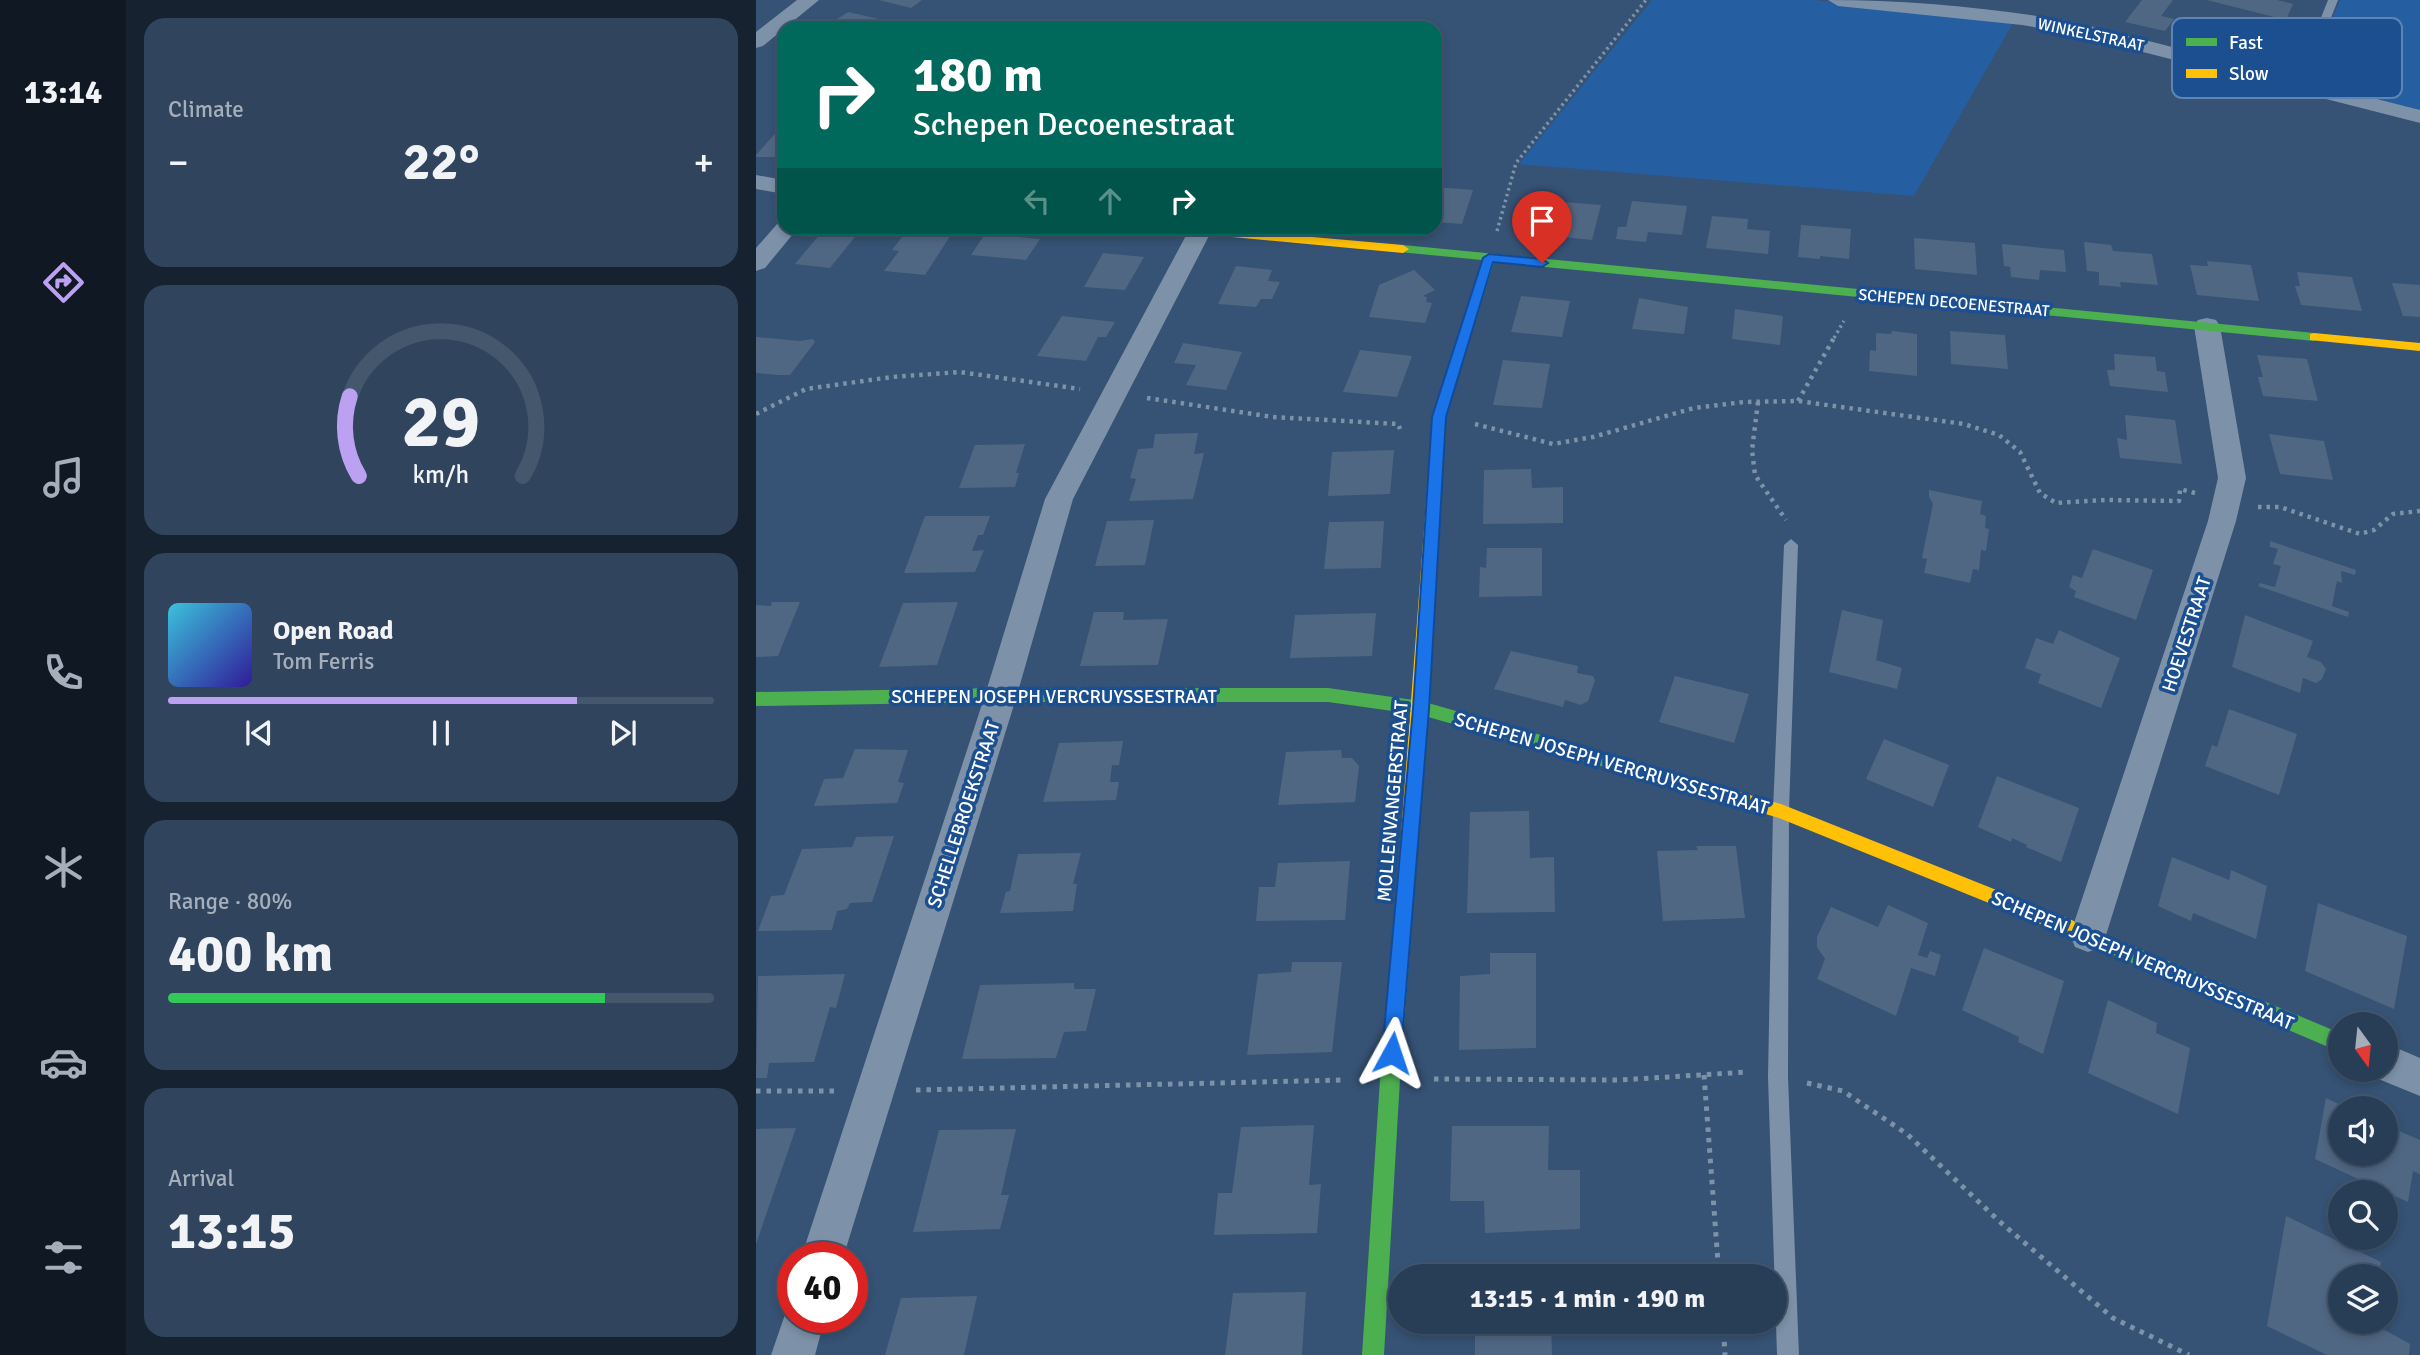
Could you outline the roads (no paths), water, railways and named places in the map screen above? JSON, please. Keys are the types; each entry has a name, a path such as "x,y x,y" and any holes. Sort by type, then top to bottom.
{"street":[{"path":"782,21 809,0"},
{"name":"WINKELSTRAAT","path":"1839,0 2074,27 2172,53"},
{"path":"756,42 777,25"},
{"name":"WINKELSTRAAT","path":"2346,98 2420,117"},
{"path":"756,182 777,186"},
{"path":"756,263 780,235"},
{"name":"SCHELLEBROEKSTRAAT","path":"827,1242 1001,695 1059,499 1115,394 1187,235"},
{"name":"SCHELLEBROEKSTRAAT","path":"1252,235 1489,258"},
{"name":"SCHEPEN DECOENESTRAAT","path":"1489,258 2420,347"},
{"name":"MOLLENVANGERSTRAAT","path":"1373,1355 1390,1079 1421,709 1439,417 1489,258"},
{"name":"HOEVESTRAAT","path":"2088,935 2227,502 2232,478 2207,326"},
{"name":"SCHEPEN JOSEPH VERCRUYSSESTRAAT","path":"756,699 1001,695 1328,695 1421,709 1781,811 2088,935 2328,1038"},
{"path":"2398,1068 2420,1077"},
{"path":"793,1355 800,1333"}],"lane":[{"path":"2326,18 2333,0"},
{"path":"1788,1355 1778,1077 1781,811 1791,545"}]}
